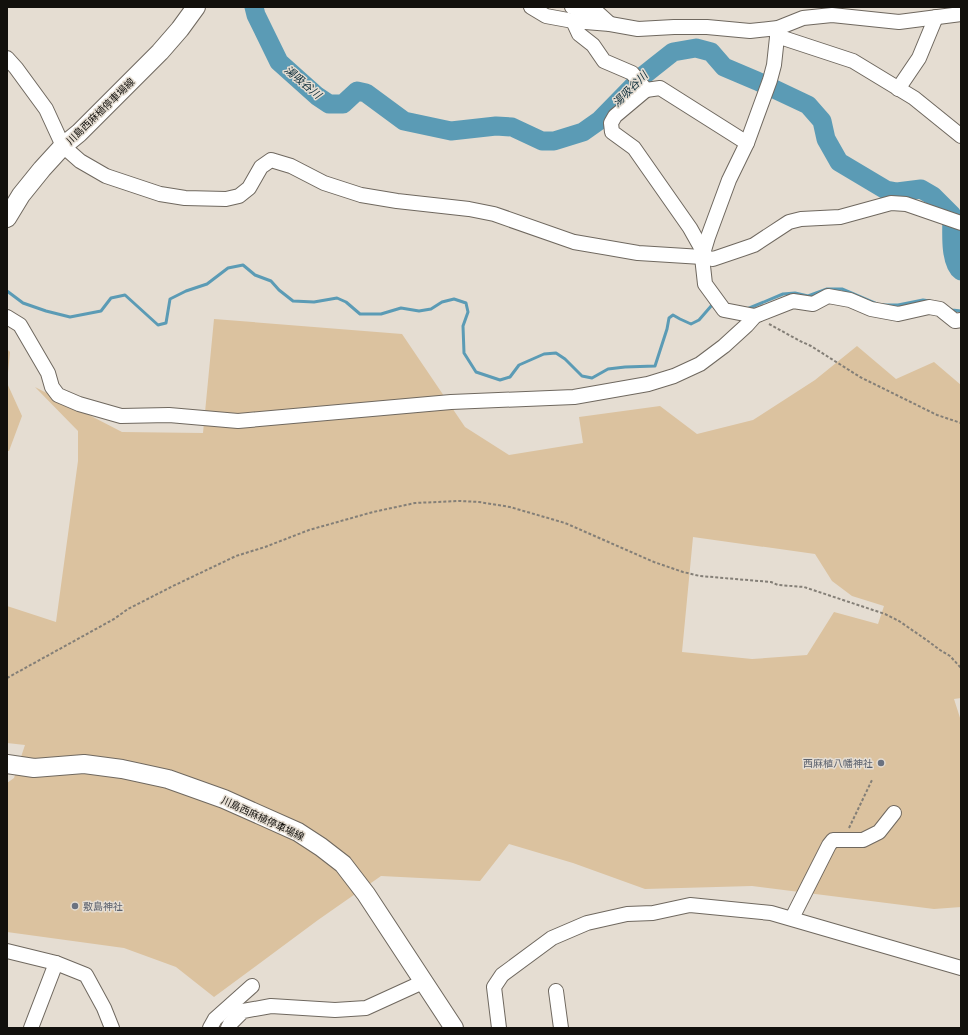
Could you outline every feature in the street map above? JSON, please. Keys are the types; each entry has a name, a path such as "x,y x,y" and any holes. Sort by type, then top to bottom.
{"main road":[{"name":"川島西麻植停車場線","path":"7,218 21,194 42,169 63,146 89,123 160,52 180,29 196,7"},
{"name":"川島西麻植停車場線","path":"7,764 34,768 84,764 122,769 168,779 224,799 298,832 343,864 351,874 366,894 454,1028"}],"street":[{"path":"531,7 546,16 573,14 610,24 638,29 707,27 778,32 853,61 914,98 961,136"},
{"path":"573,14 579,34 593,45 604,61 632,73 644,88"},
{"path":"778,32 803,18 832,15 899,22 961,14"},
{"path":"898,89 919,58 936,17"},
{"path":"755,316 724,310 705,284 703,255 728,180 747,143 769,85 774,65 778,32"},
{"path":"7,58 16,68 46,110 63,146 80,161 106,176 160,194 185,198 226,199 239,196 249,188 260,167 270,160 291,166 324,182 360,195 397,201 469,209 494,214 574,242 638,253 703,255 714,259 754,245 789,222 801,219 840,217 891,203 906,204 956,221"},
{"path":"703,255 690,228 634,148 612,132 611,123 615,116 644,88 660,88 747,143"},
{"path":"7,317 20,325 48,373 52,387 58,395 80,404 121,416 169,415 238,421 451,402 574,397 648,384 674,376 700,364 724,346 755,316 793,301 813,304 828,296 850,300 871,309 898,314 929,307 940,309 955,321 961,320"},
{"path":"792,918 828,845 833,840 863,840 879,832 894,813"},
{"path":"499,1028 494,987 502,976 552,938 587,924 627,914 653,913 690,905 771,913 961,968"},
{"path":"7,951 56,963 86,975 104,1008 112,1028"},
{"path":"31,1028 56,963"},
{"path":"213,1024 229,1026 243,1011 271,1006 334,1010 366,1008 423,982"},
{"path":"213,1024 252,986"},
{"path":"556,991 561,1028"}],"path":[{"path":"755,316 811,346 860,377 937,415 961,423"},
{"path":"7,678 114,619 128,609 236,556 265,547 309,530 373,512 415,504 458,501 479,502 510,507 565,523 654,562 700,576 771,582 778,585 804,587 885,614 899,621 950,656 961,668"}],"shaded area":[{"path":"214,319 402,334 465,427 509,455 583,443 579,417 660,406 697,434 753,420 815,380 857,346 896,379 934,362 961,385 961,698 954,699 961,721 961,907 934,909 752,886 645,889 573,863 509,844 480,881 381,876 318,920 214,997 176,967 124,948 7,932 7,783 14,778 25,745 7,743 7,606 56,622 78,461 78,431 35,387 122,432 203,433","holes":["693,537 815,554 832,581 852,596 884,606 878,624 834,612 807,655 752,659 682,652"]},
{"path":"7,349 10,352 7,383"},
{"path":"7,383 22,416 9,451 7,451"}],"waterway":[{"name":"湯吸谷川","path":"254,7 256,15 279,62 317,96 329,104 343,104 357,91 366,93 404,121 451,131 496,126 512,127 542,141 554,141 583,132 600,120 644,75 673,52 696,48 711,52 724,67 808,105 822,121 826,139 839,162 886,190 897,192 921,189 933,196 952,215 953,253 957,267 961,271"},
{"path":"7,291 23,303 70,317 101,311 111,298 125,295 158,325 166,323 170,299 186,291 207,284 228,268 243,265 255,275 271,281 279,290 293,301 314,302 337,298 346,302 360,314 381,314 401,308 419,311 431,309 442,302 454,299 466,303 468,312 463,326 464,353 476,372 500,380 510,377 519,365 544,354 556,353 565,359 582,376 592,378 608,369 655,366 669,318 673,315 691,324 699,320 712,305"},
{"path":"747,309 783,294 795,293 808,296 827,289 842,289 877,304"},
{"path":"883,305 898,305 923,300 930,301"},
{"path":"950,309 961,311"}],"place":[{"name":"西麻植八幡神社","path":"881,763"},
{"name":"敷島神社","path":"75,906"}]}
